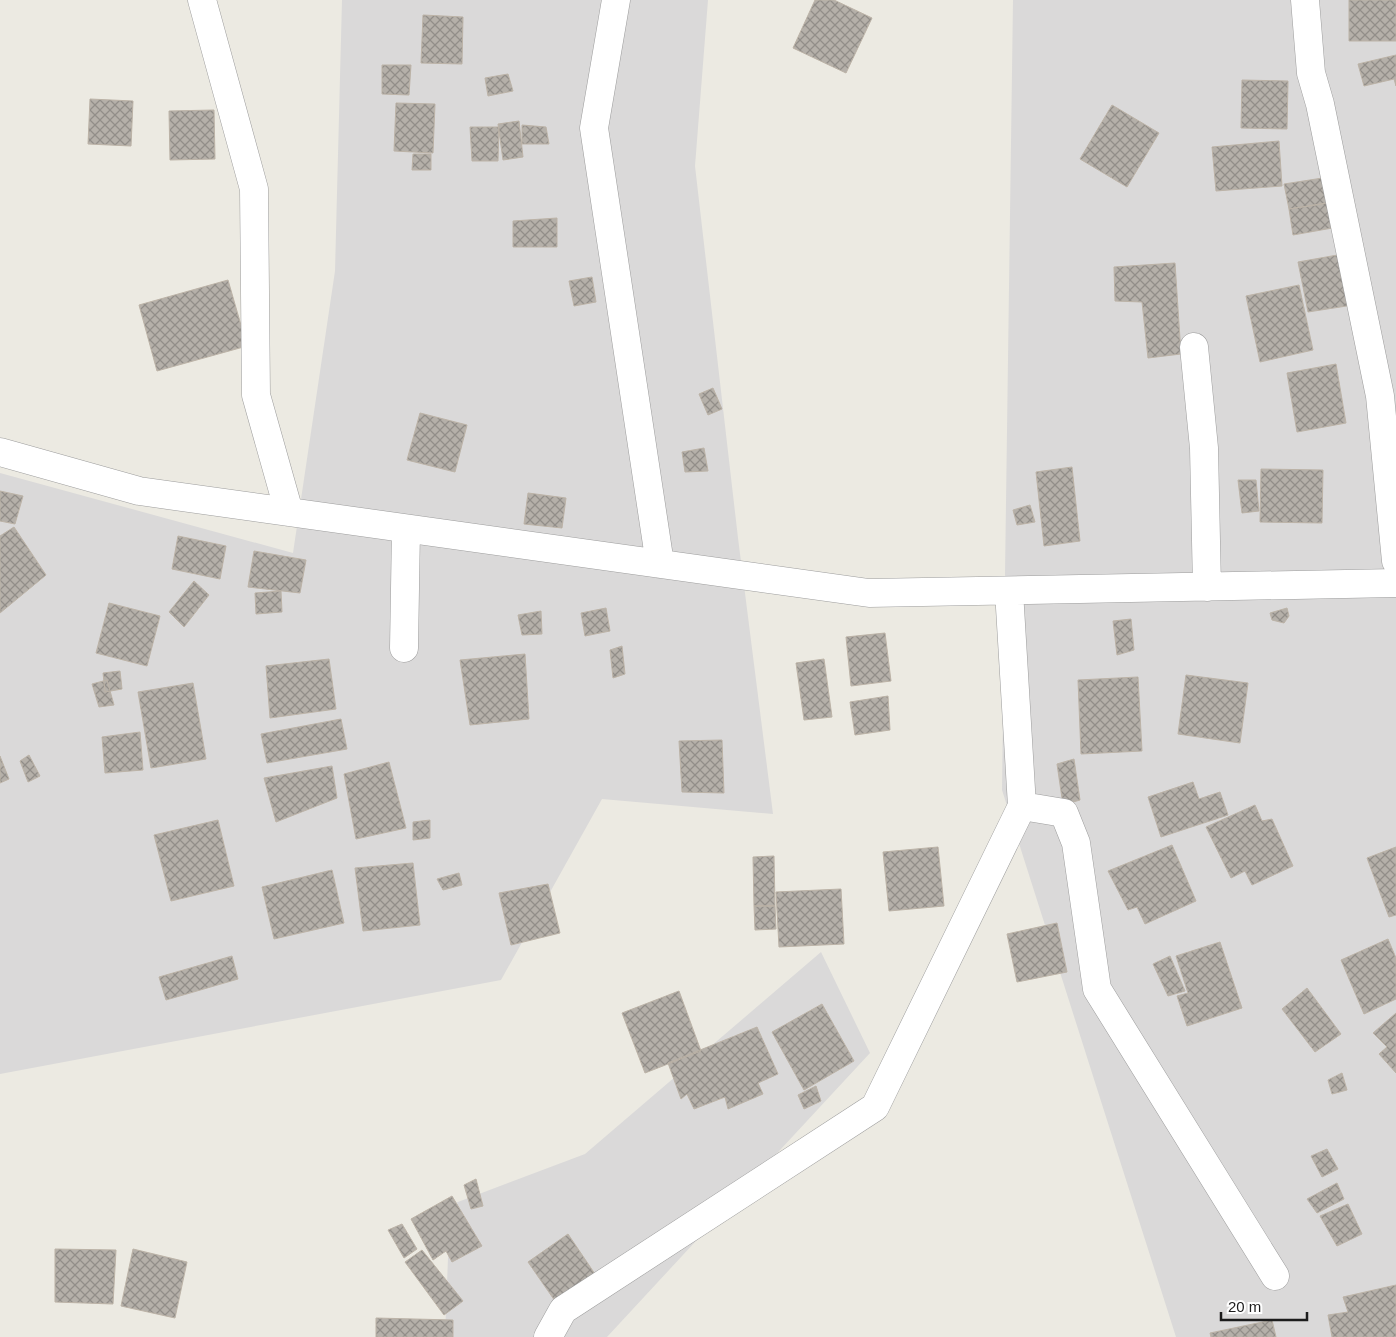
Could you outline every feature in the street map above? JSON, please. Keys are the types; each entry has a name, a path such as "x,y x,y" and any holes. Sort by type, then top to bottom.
{"street":[{"path":"202,0 254,189 256,395 289,512"},
{"path":"616,0 594,128 660,564"},
{"path":"1305,0 1311,73 1320,104 1380,396 1396,561"},
{"path":"1194,347 1204,448 1207,587"},
{"path":"0,452 139,491 869,594 1396,582"},
{"path":"404,648 406,528"},
{"path":"548,1337 563,1310 875,1106 1022,806 1009,591"},
{"path":"1022,806 1064,813 1076,843 1097,989 1275,1276"}],"shaded area":[{"path":"342,0 708,0 695,166 738,538 773,814 602,799 501,980 0,1074 0,473 293,553 335,271"},
{"path":"1013,0 1396,0 1396,1337 1176,1337 1002,790"},
{"path":"821,952 870,1053 607,1337 445,1337 450,1205 585,1154"}],"building":[{"path":"815,0 834,0 872,18 846,73 793,48"},
{"path":"1349,0 1396,0 1396,41 1349,41"},
{"path":"423,15 463,17 462,64 421,63"},
{"path":"1396,55 1396,86 1394,79 1364,86 1358,64"},
{"path":"382,65 411,65 409,95 382,94"},
{"path":"508,74 513,91 488,96 485,78"},
{"path":"1242,80 1288,81 1287,129 1241,128"},
{"path":"90,99 133,101 131,146 88,144"},
{"path":"396,103 435,104 433,153 394,151"},
{"path":"1112,105 1159,133 1127,187 1080,159"},
{"path":"214,110 215,159 170,160 169,111"},
{"path":"519,121 523,157 503,160 498,124"},
{"path":"522,125 546,127 549,144 522,144"},
{"path":"470,127 499,127 498,161 472,161"},
{"path":"1279,141 1282,186 1216,191 1212,147"},
{"path":"413,154 431,154 431,170 412,170"},
{"path":"1329,177 1334,202 1289,209 1284,184"},
{"path":"1334,202 1338,227 1293,235 1289,209"},
{"path":"557,218 557,247 513,247 513,221"},
{"path":"1343,254 1353,305 1308,312 1298,262"},
{"path":"1175,263 1181,354 1148,358 1142,302 1115,301 1114,267"},
{"path":"592,277 596,302 574,306 569,281"},
{"path":"228,280 247,346 157,371 139,305"},
{"path":"1299,285 1313,350 1260,362 1246,296"},
{"path":"1336,364 1346,423 1297,432 1287,373"},
{"path":"713,388 722,409 708,415 699,394"},
{"path":"420,413 467,425 455,472 407,460"},
{"path":"704,448 708,471 685,472 682,452"},
{"path":"1072,467 1080,541 1044,546 1036,472"},
{"path":"1261,469 1323,470 1322,523 1260,522"},
{"path":"1238,480 1256,480 1259,511 1242,513"},
{"path":"0,491 23,496 15,524 0,521"},
{"path":"528,493 566,498 562,528 524,524"},
{"path":"1030,505 1035,522 1017,525 1013,510"},
{"path":"14,527 46,575 0,613 0,536"},
{"path":"178,536 226,546 220,579 172,569"},
{"path":"254,551 306,560 300,593 248,587"},
{"path":"194,581 209,595 184,627 169,612"},
{"path":"281,591 282,612 256,614 255,593"},
{"path":"109,603 160,616 147,666 96,653"},
{"path":"606,608 610,631 585,636 581,613"},
{"path":"1287,608 1289,616 1284,623 1272,620 1270,613"},
{"path":"541,611 542,634 522,635 518,615"},
{"path":"1131,619 1134,650 1117,655 1113,621"},
{"path":"885,633 891,681 851,686 846,637"},
{"path":"622,646 625,674 613,678 610,650"},
{"path":"525,654 529,719 470,725 460,660"},
{"path":"329,659 336,709 270,718 266,666"},
{"path":"824,659 832,717 804,720 796,663"},
{"path":"120,671 122,689 105,692 103,673"},
{"path":"1186,675 1248,683 1240,743 1178,734"},
{"path":"1138,677 1142,751 1081,754 1078,680"},
{"path":"107,680 114,705 99,707 92,684"},
{"path":"193,683 206,759 151,768 138,692"},
{"path":"888,696 890,730 855,735 850,702"},
{"path":"341,719 347,749 267,763 261,734"},
{"path":"140,732 143,770 105,773 102,737"},
{"path":"722,740 724,793 682,792 679,741"},
{"path":"29,755 40,776 28,782 20,761"},
{"path":"0,756 9,779 0,783"},
{"path":"1074,759 1080,800 1063,805 1057,764"},
{"path":"389,762 406,828 356,839 344,774"},
{"path":"332,766 337,798 276,822 264,778"},
{"path":"1193,782 1199,799 1220,792 1228,815 1161,837 1148,797"},
{"path":"1255,805 1262,821 1272,819 1293,866 1252,885 1245,871 1231,878 1206,827"},
{"path":"218,820 234,886 171,901 154,835"},
{"path":"430,820 430,838 413,840 413,822"},
{"path":"1172,845 1196,901 1145,924 1137,907 1128,910 1108,871"},
{"path":"938,847 944,906 889,911 883,852"},
{"path":"1396,847 1396,915 1389,917 1367,858"},
{"path":"774,856 775,906 754,906 753,857"},
{"path":"413,863 420,925 363,931 355,868"},
{"path":"332,870 344,923 274,939 262,887"},
{"path":"459,873 462,885 443,890 437,879"},
{"path":"548,884 560,933 511,945 499,893"},
{"path":"841,889 844,944 779,947 776,892"},
{"path":"754,906 775,906 776,929 755,930"},
{"path":"1057,923 1067,972 1017,982 1007,934"},
{"path":"1388,939 1396,958 1396,999 1364,1014 1341,960"},
{"path":"1220,942 1242,1008 1187,1026 1177,996 1188,993 1176,956"},
{"path":"232,956 238,979 166,1000 159,977"},
{"path":"1170,956 1185,991 1168,996 1153,964"},
{"path":"1307,988 1341,1034 1315,1052 1282,1009"},
{"path":"679,991 701,1051 645,1073 622,1013"},
{"path":"822,1004 854,1061 804,1090 772,1032"},
{"path":"1396,1013 1396,1073 1379,1054 1387,1047 1373,1033"},
{"path":"757,1027 778,1074 758,1083 763,1094 728,1109 725,1097 694,1109 687,1094 681,1099 668,1063"},
{"path":"1342,1073 1347,1090 1332,1094 1328,1080"},
{"path":"816,1086 821,1101 804,1109 798,1095"},
{"path":"1327,1149 1338,1169 1322,1177 1311,1156"},
{"path":"476,1179 483,1206 471,1209 464,1185"},
{"path":"1337,1183 1344,1199 1317,1213 1307,1199"},
{"path":"452,1196 482,1246 452,1262 446,1251 433,1260 411,1219"},
{"path":"1348,1204 1362,1234 1337,1246 1320,1216"},
{"path":"402,1224 417,1249 404,1258 388,1230"},
{"path":"568,1234 595,1274 555,1301 528,1262"},
{"path":"55,1249 116,1250 113,1304 55,1302"},
{"path":"133,1249 187,1262 175,1318 121,1306"},
{"path":"422,1250 463,1301 444,1315 405,1262"},
{"path":"1396,1285 1396,1337 1332,1337 1328,1315 1348,1312 1343,1297"},
{"path":"376,1318 453,1320 453,1337 376,1337"},
{"path":"1272,1320 1276,1337 1211,1337 1210,1333"}]}
